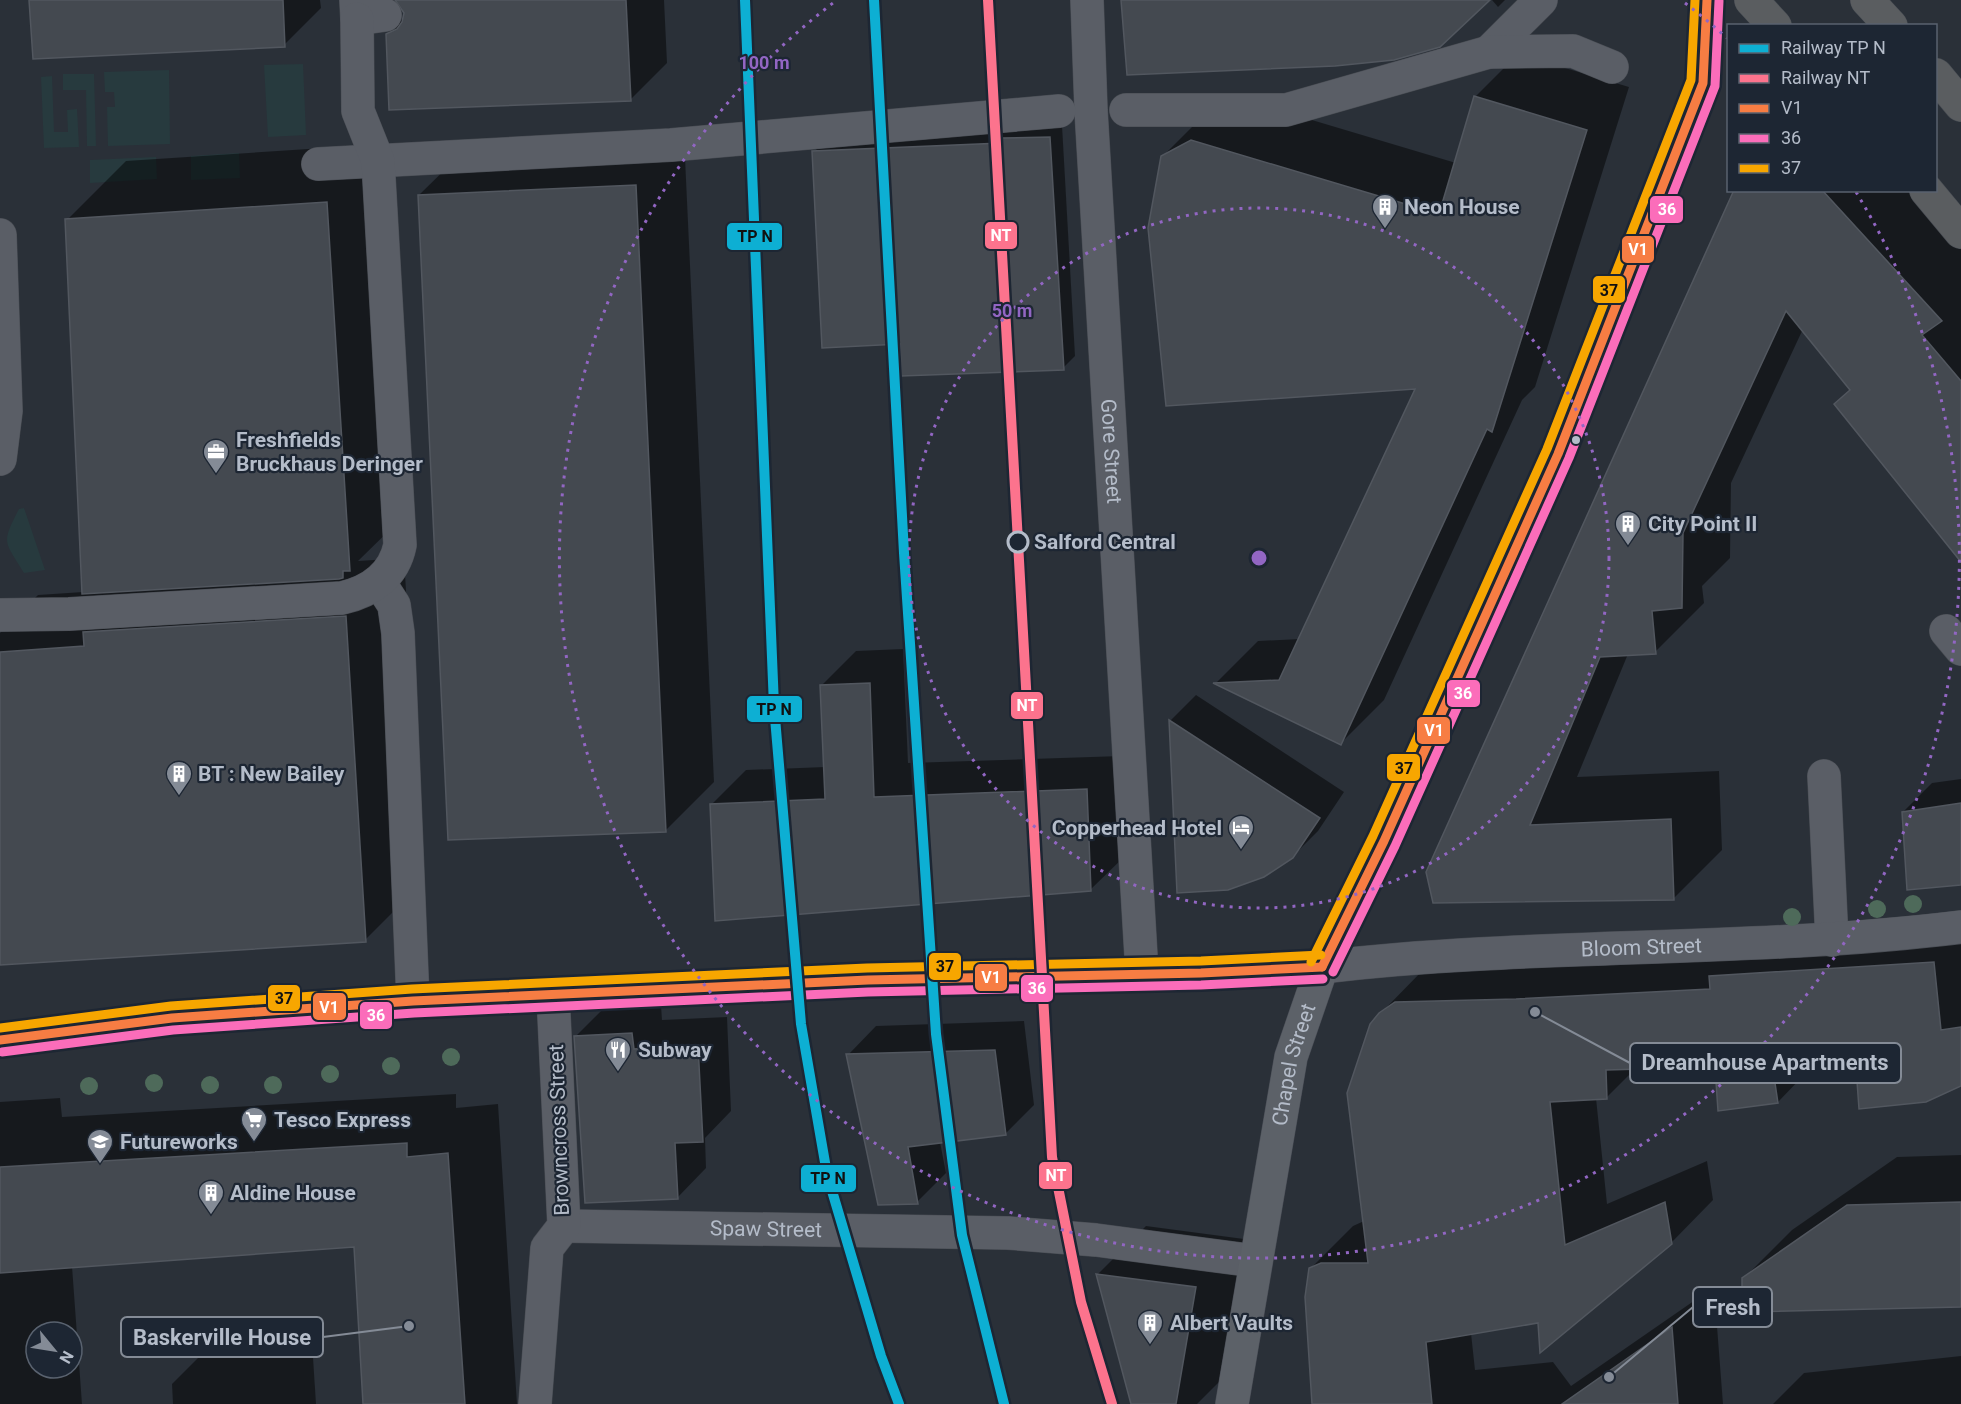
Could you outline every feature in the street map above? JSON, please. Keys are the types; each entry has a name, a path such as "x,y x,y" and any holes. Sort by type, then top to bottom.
{"highway":[{"path":"1867,0 1889,24"},
{"path":"1937,77 1961,105"},
{"path":"1928,192 1961,232"}],"main road":[{"name":"Chapel Street","path":"1232,1404 1291,1057 1322,967 1384,841 1558,454 1702,83 1707,0"},
{"name":"Chapel Street","path":"1702,83 1727,55"},
{"path":"0,1040 172,1018 413,1001 868,980 1322,967"}],"street":[{"name":"Gore Street","path":"1087,0 1091,110 1142,973"},
{"path":"1489,52 1540,0"},
{"path":"0,615 69,614 342,598 356,595 380,582 392,569 400,545 378,161 357,111 366,11"},
{"path":"1126,110 1286,110 1489,52 1573,51 1612,67"},
{"path":"318,164 671,145 1059,111"},
{"path":"0,235 3,381 6,411 0,459"},
{"path":"380,582 394,605 398,633 413,1001"},
{"path":"1824,776 1832,940"},
{"name":"Bloom Street","path":"1322,967 1401,958 1832,940 1961,927"},
{"name":"Browncross Street","path":"536,1404 547,1248 564,1226 553,995"},
{"name":"Spaw Street","path":"564,1226 1008,1233 1096,1240 1255,1261"}],"green space":[{"path":"303,64 306,135 268,137 264,65"},
{"path":"169,70 170,144 108,146 107,107 115,107 114,92 105,92 104,72"},
{"path":"63,74 94,74 96,146 87,146 86,90 63,90"},
{"path":"52,76 54,132 68,132 67,110 77,109 79,147 44,148 41,77"},
{"path":"239,153 240,178 191,180 191,156"},
{"path":"156,157 157,179 90,183 90,160"},
{"path":"24,508 45,570 24,573 7,542 9,529 19,509"}],"building":[{"path":"29,0 283,0 285,47 33,59"},
{"path":"395,0 626,0 631,101 389,110 386,34 397,29 404,13"},
{"path":"1121,0 1490,0 1440,47 1394,60 1335,66 1127,75"},
{"path":"1474,96 1587,130 1492,432 1487,429 1341,745 1213,683 1279,680 1415,389 1166,406 1148,228 1161,156 1191,140 1439,214"},
{"path":"1050,137 1064,370 901,376 900,344 822,348 812,151 1002,143 1002,138"},
{"path":"636,185 666,832 448,840 418,195"},
{"name":"City Point II","path":"1733,192 1824,192 1942,321 1922,335 1961,381 1961,562 1834,404 1850,390 1786,311 1683,533 1682,608 1652,611 1656,654 1600,657 1530,825 1671,819 1674,900 1433,903 1426,872"},
{"path":"327,202 350,571 343,571 343,578 339,579 82,594 65,219"},
{"name":"BT : New Bailey","path":"346,616 366,942 0,965 0,652 84,646 83,632"},
{"path":"870,683 874,797 1087,789 1091,891 715,921 710,804 825,799 820,685"},
{"path":"1169,720 1320,818 1293,858 1264,877 1228,890 1177,893"},
{"path":"1961,803 1961,885 1907,890 1902,812"},
{"path":"1934,962 1941,1030 1961,1027 1961,1086 1926,1102 1859,1109 1856,1067 1775,1083 1778,1103 1718,1111 1715,1067 1606,1070 1607,1099 1550,1102 1565,1245 1665,1202 1672,1244 1540,1353 1538,1323 1426,1342 1432,1404 1312,1404 1305,1297 1309,1268 1321,1263 1368,1263 1347,1093 1370,1024 1379,1013 1395,1002 1516,999 1710,989 1709,976"},
{"path":"632,1033 634,1049 698,1045 703,1142 675,1143 678,1199 585,1203 574,1036"},
{"path":"995,1050 1006,1135 908,1147 918,1204 878,1205 846,1054"},
{"path":"407,1143 407,1157 448,1153 465,1404 363,1404 354,1247 0,1273 0,1167"},
{"path":"1961,1202 1961,1307 1742,1312 1742,1278 1847,1205"},
{"name":"Albert Vaults","path":"1096,1274 1196,1287 1176,1404 1131,1404"},
{"path":"1672,1327 1678,1404 1562,1404"}],"transit line":[{"path":"745,0 774,706 801,1024 827,1174 881,1356 899,1404"},
{"path":"874,0 904,553 936,1034 962,1235 1004,1404"},
{"name":"37","path":"1311,962 1373,836 1547,449 1691,80 1695,0"},
{"name":"V1","path":"1322,967 1384,841 1558,454 1703,83 1707,0"},
{"name":"36","path":"1333,972 1395,846 1569,458 1715,86 1719,1"},
{"name":"37","path":"0,1028 171,1006 412,989 867,968 1201,961 1321,955"},
{"name":"V1","path":"0,1040 172,1018 413,1001 868,980 1201,973 1322,967"},
{"name":"36","path":"2,1052 173,1030 414,1013 868,992 1201,985 1323,979"}],"rail line":[{"name":"NT","path":"988,0 1052,1157 1081,1302 1112,1404"}],"place":[{"name":"Neon House","path":"1385,230"},
{"name":"Freshfields Bruckhaus Deringer","path":"216,475"},
{"name":"Salford Central","path":"1018,542"},
{"name":"City Point II","path":"1628,547"},
{"name":"BT : New Bailey","path":"179,797"},
{"name":"Copperhead Hotel","path":"1241,851"},
{"name":"Dreamhouse Apartments","path":"1535,1012"},
{"name":"Subway","path":"618,1073"},
{"name":"Tesco Express","path":"254,1143"},
{"name":"Futureworks","path":"100,1165"},
{"name":"Aldine House","path":"211,1216"},
{"name":"Baskerville House","path":"409,1326"},
{"name":"Albert Vaults","path":"1150,1346"},
{"name":"Fresh","path":"1609,1377"}]}
